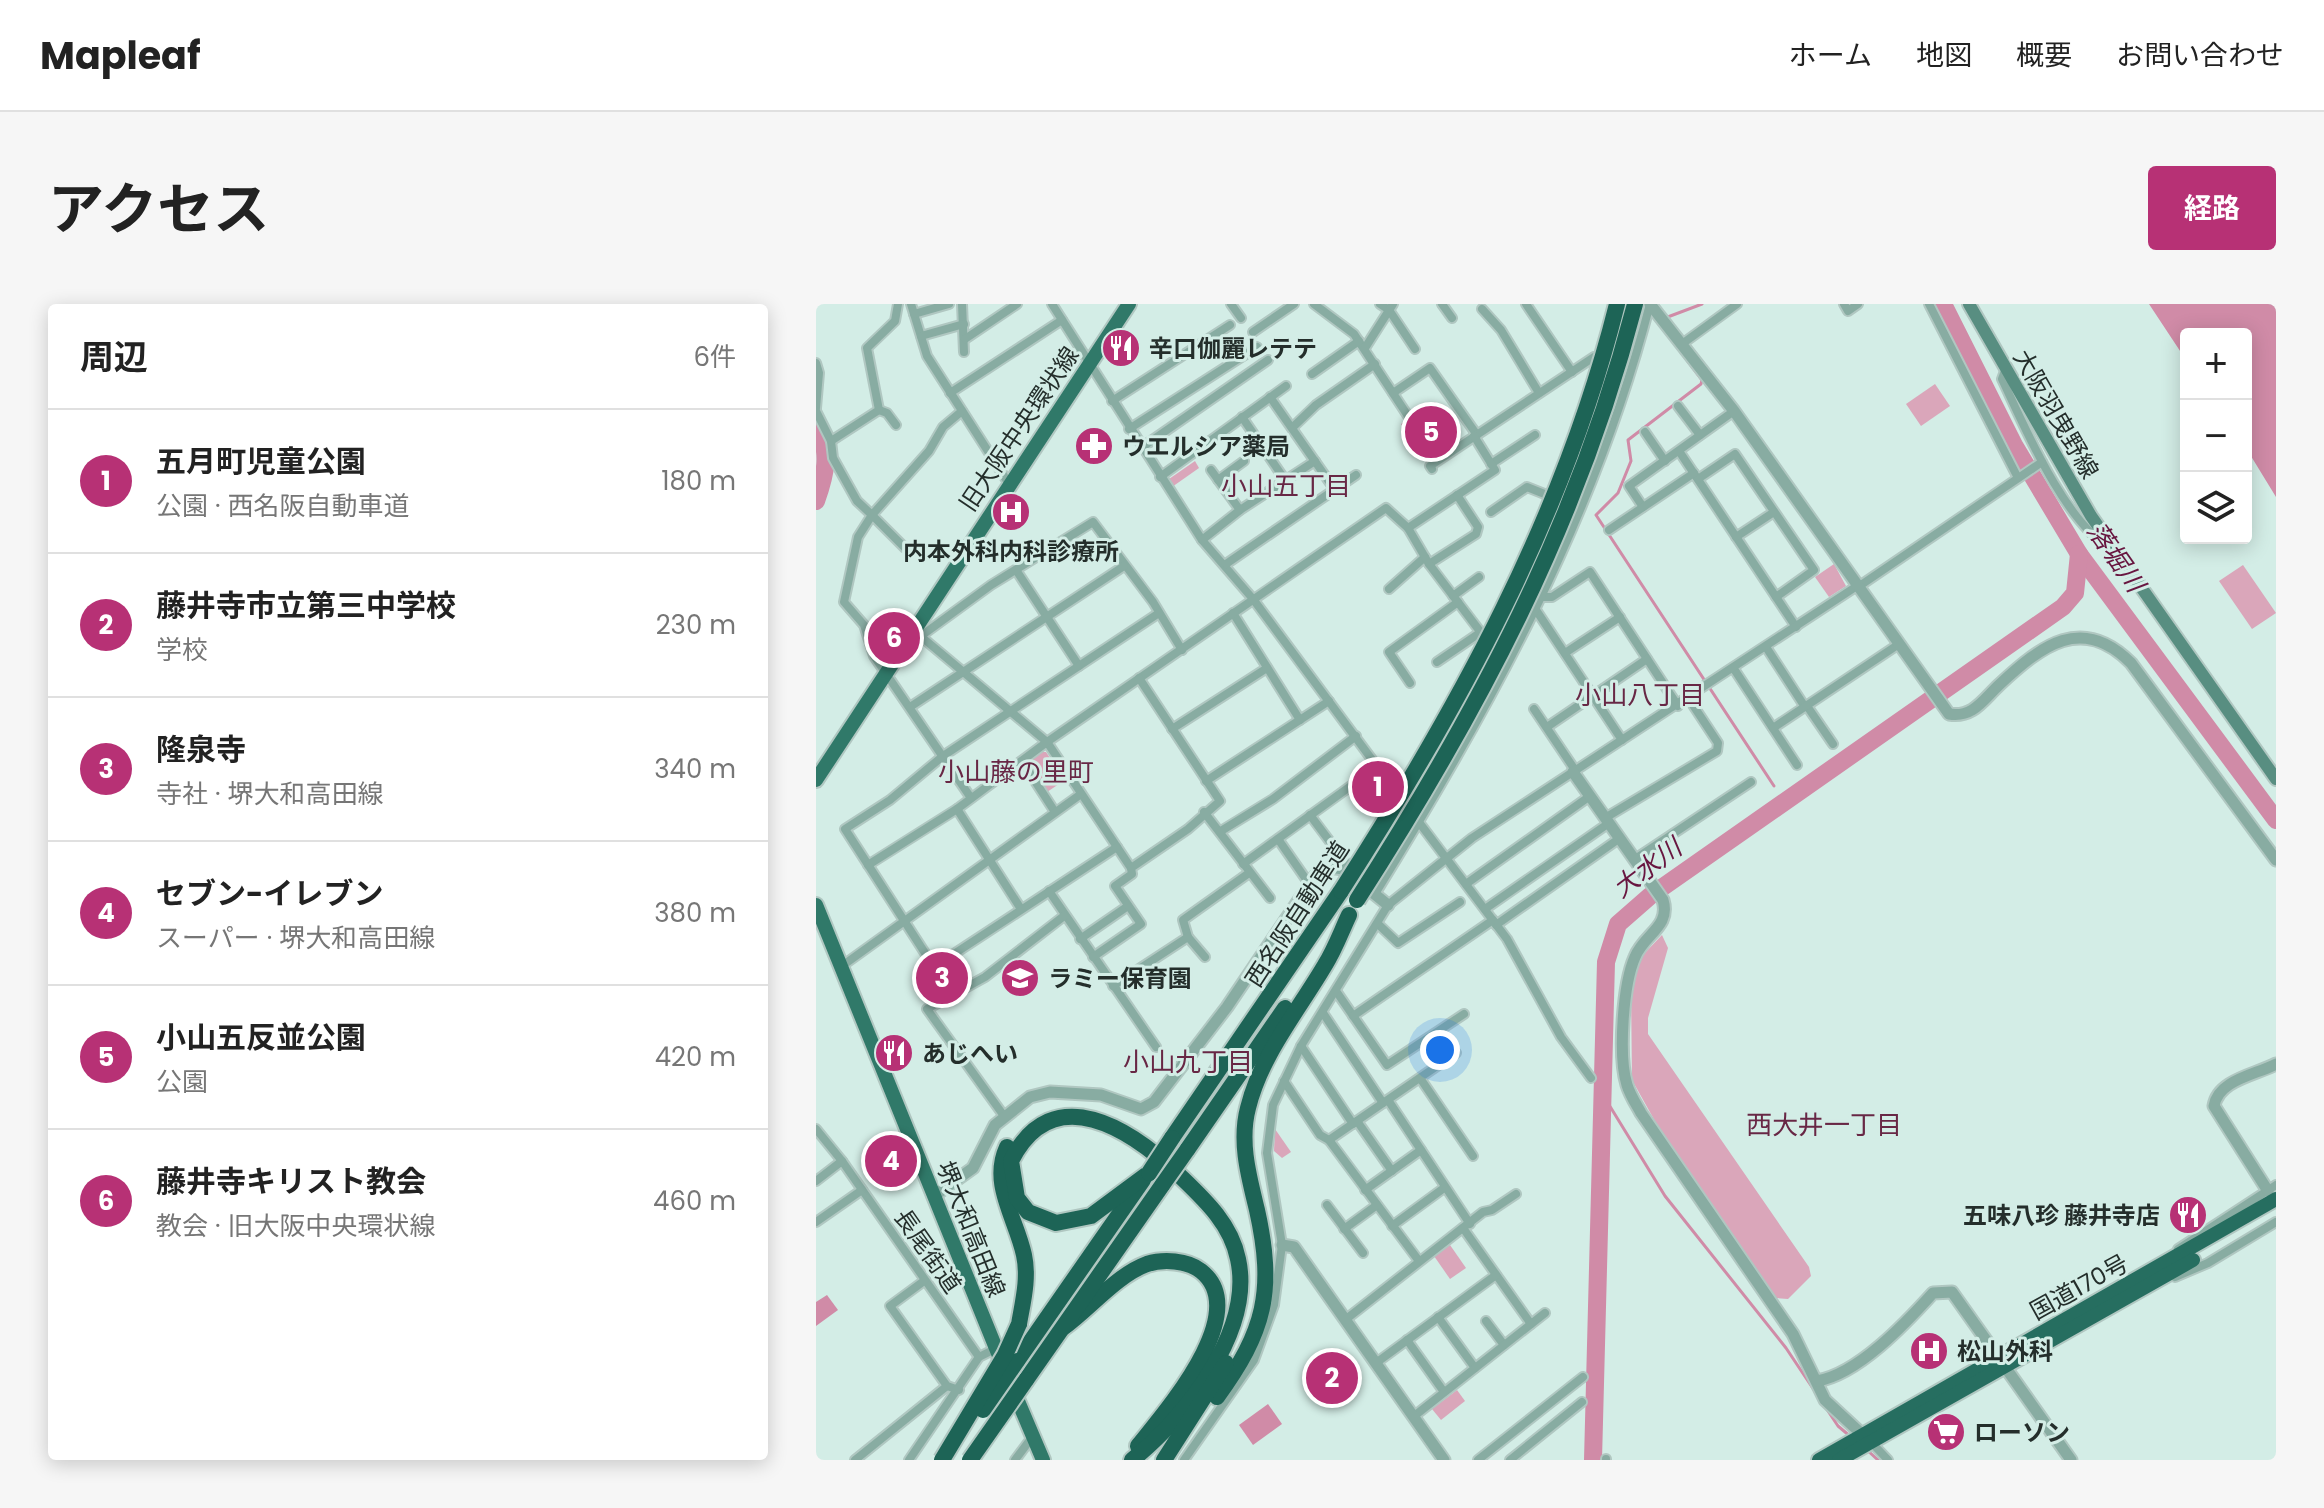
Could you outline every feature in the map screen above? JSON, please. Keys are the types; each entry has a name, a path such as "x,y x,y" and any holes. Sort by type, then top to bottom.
{"highway":[{"name":"西名阪自動車道","path":"948,1460 1149,1173 1341,891 1416,774 1474,671 1512,594 1567,466 1617,304"},
{"name":"西名阪自動車道","path":"970,1460 1349,915 1428,790 1525,609 1578,488 1612,391 1635,304"},
{"path":"1165,1460 1178,1451 1243,1362 1259,1329 1265,1261 1246,1168 1247,1110 1275,1043 1327,962 1349,915"},
{"path":"942,1460 1005,1355 1019,1324 1025,1290 1025,1258 1002,1190 1002,1156 1015,1134 1041,1114 1078,1108 1104,1112 1128,1124 1172,1156 1217,1201 1233,1222 1247,1263 1248,1308 1241,1334 1216,1381 1165,1460"},
{"path":"1130,1460 1162,1436 1218,1359 1239,1305 1239,1261 1231,1237 1206,1201 1165,1162 1112,1125 1071,1117 1051,1120 1033,1129 1021,1142 1011,1161 1017,1198 1028,1212 1056,1223 1091,1216 1149,1173"},
{"name":"国道170号","path":"2003,1362 2273,1192"},
{"name":"国道170号","path":"1819,1460 1866,1439 2003,1362 2132,1295 2276,1211"},
{"path":"1064,1327 1131,1272 1149,1263 1186,1264 1202,1271 1213,1288 1219,1307 1216,1327 1192,1372 1130,1460"},
{"name":"国道170号","path":"1839,1460 1866,1439"}],"main road":[{"name":"旧大阪中央環状線","path":"816,780 918,634 1009,484 1129,304"},
{"name":"大阪羽曳野線","path":"1969,304 2053,456 2115,552 2276,779"},
{"name":"堺大和高田線","path":"816,905 995,1349 1043,1460"},
{"name":"堺大和高田線","path":"1033,1436 1036,1460"}],"street":[{"path":"879,410 867,348 895,321 898,304"},
{"path":"911,304 927,356 1009,484"},
{"path":"914,314 949,304"},
{"path":"962,304 964,352"},
{"path":"965,339 1017,304"},
{"path":"1052,304 1202,540 1226,564 1253,599 1485,909 1561,1037 1591,1078"},
{"path":"1231,304 1241,318"},
{"path":"1253,332 1294,304"},
{"path":"1314,304 1362,345 1408,416"},
{"path":"1380,304 1391,307 1415,349"},
{"path":"1442,304 1452,318"},
{"path":"1526,304 1572,372"},
{"path":"1348,869 1482,633 1547,495 1594,357 1608,304"},
{"path":"1650,304 1734,411 1949,714 1966,714 2011,675 2056,643 2082,636 2108,642 2131,663 2276,860"},
{"path":"1375,894 1482,715 1543,597 1633,371 1650,304"},
{"path":"1682,344 1737,304"},
{"path":"1844,304 1848,311 1858,304"},
{"path":"1929,304 2019,477"},
{"path":"1312,374 1362,345 1391,307"},
{"path":"1482,309 1501,330 1539,393"},
{"path":"950,393 1062,320"},
{"path":"921,336 964,324"},
{"path":"1112,401 1230,325"},
{"path":"1129,429 1257,347"},
{"path":"1432,469 1430,466 1594,357"},
{"path":"1141,448 1268,360"},
{"path":"816,363 819,373 816,410 831,441 833,458 857,501 905,548"},
{"path":"1292,428 1316,405 1375,364"},
{"path":"1393,393 1430,368 1476,435 1495,470 1408,528"},
{"path":"2005,371 2002,379 2039,464 2091,534 2115,552"},
{"path":"1160,477 1286,386"},
{"path":"1270,397 1335,490"},
{"path":"1678,406 1700,435"},
{"path":"879,410 887,413 896,425"},
{"path":"831,441 879,410"},
{"path":"962,411 943,427 929,451 872,515 858,537 844,602 864,625 874,656 971,798"},
{"path":"1643,507 1629,486 1734,411"},
{"path":"1242,417 1285,480"},
{"path":"1645,432 1665,461"},
{"path":"1491,464 1535,435"},
{"path":"1679,451 1796,627"},
{"path":"1609,530 1735,454 1814,570 1776,597"},
{"path":"1218,480 1244,461"},
{"path":"1202,540 1240,510 1315,461"},
{"path":"1184,1460 1238,1385 1264,1338 1277,1290 1282,1245 1267,1153 1273,1105 1301,1046 1388,905 1446,856 1709,686 2039,464"},
{"path":"1211,470 1240,510"},
{"path":"1226,564 1356,475"},
{"path":"1491,512 1527,487 1547,495"},
{"path":"1389,589 1427,560 1476,534 1478,527 1457,495"},
{"path":"868,865 957,809 1047,742 1386,508 1408,528 1427,560 1482,633"},
{"path":"1736,537 1774,512"},
{"path":"1093,957 1141,924 1115,886 1132,874 1131,868 1047,742 918,634 1093,522 1182,650"},
{"path":"910,707 1124,566"},
{"path":"1016,570 1079,666"},
{"path":"1543,597 1552,597 1590,572 1678,706"},
{"path":"1410,683 1389,652 1479,577"},
{"path":"1536,610 1622,740"},
{"path":"1117,847 934,967 845,829 890,800 943,756 1159,613"},
{"path":"1233,613 1300,720"},
{"path":"1565,653 1620,617"},
{"path":"1437,662 1482,633"},
{"path":"1773,728 1899,644"},
{"path":"1766,647 1833,744"},
{"path":"1547,727 1647,659"},
{"path":"1172,729 1267,668"},
{"path":"1734,669 1797,765"},
{"path":"1131,868 1188,829 1220,801 1139,678"},
{"path":"1485,909 1607,820 1717,751 1718,743 1689,699"},
{"path":"1206,781 1329,701"},
{"path":"1534,709 1661,897 1666,917 1640,947 1627,983 1624,1069 1627,1086 1641,1113 1793,1334 1825,1400 1888,1460"},
{"path":"1221,831 1273,799 1356,736"},
{"path":"1022,761 1055,812"},
{"path":"1243,864 1377,767"},
{"path":"1635,859 1751,782"},
{"path":"842,966 1081,794"},
{"path":"1466,884 1590,796"},
{"path":"957,809 1021,909"},
{"path":"1204,812 1270,898"},
{"path":"1310,815 1348,869 1388,905"},
{"path":"1353,1016 1620,838"},
{"path":"1278,839 1310,885"},
{"path":"934,1196 973,1168 995,1125 1030,1097 1050,1092 1101,1095 1132,1107 1148,1107 1227,1007 1310,885 1323,871 1340,867 1348,869"},
{"path":"1205,957 1188,937 1183,920 1249,873"},
{"path":"1049,891 1156,1047"},
{"path":"1378,924 1398,943 1460,902"},
{"path":"1080,939 1128,906"},
{"path":"1004,1116 927,1009 985,977 1064,916"},
{"path":"1113,986 1188,937"},
{"path":"1336,991 1387,1065 1464,1014"},
{"path":"1323,1013 1421,1150 1496,1275 1531,1324"},
{"path":"1301,1046 1392,1171"},
{"path":"1329,1140 1456,1053"},
{"path":"2273,1192 2214,1106 2215,1097 2228,1085 2276,1064"},
{"path":"1420,1078 1473,1156"},
{"path":"1284,1081 1320,1135 1329,1140 1419,1261"},
{"name":"長尾街道","path":"816,1129 842,1161 979,1357"},
{"path":"1365,1190 1421,1150"},
{"path":"816,1181 842,1161"},
{"path":"1392,1226 1444,1188"},
{"path":"816,1222 862,1190"},
{"path":"1345,1320 1483,1212 1492,1210 1516,1194"},
{"path":"1327,1205 1363,1253"},
{"path":"1344,1229 1377,1205"},
{"path":"2132,1295 2208,1263 2276,1222"},
{"path":"1282,1245 1294,1247 1444,1460"},
{"path":"1376,1363 1496,1275"},
{"path":"924,1281 890,1306 947,1386 959,1390"},
{"path":"1817,1381 1834,1378 1902,1328 1937,1291 1952,1292 2071,1460"},
{"path":"1413,1417 1545,1313"},
{"path":"1438,1317 1475,1368"},
{"path":"1486,1321 1504,1345"},
{"path":"1407,1340 1444,1392"},
{"path":"909,1460 979,1357 995,1349"},
{"path":"1478,1460 1583,1377"},
{"path":"855,1460 947,1386"},
{"path":"1510,1460 1582,1402"},
{"path":"1015,1460 1033,1436"}],"shaded area":[{"path":"2149,304 2273,304 2276,308 2276,497 2252,458 2252,328 2180,328 2180,351"},
{"path":"1935,384 1950,406 1921,426 1906,404"},
{"path":"1435,402 1461,440 1427,463 1401,424"},
{"path":"1195,461 1199,468 1172,487 1169,479"},
{"path":"1834,564 1846,586 1829,597 1815,577"},
{"path":"2243,565 2276,613 2252,629 2219,581"},
{"path":"1042,752 1046,752 1065,780 1047,792 1029,765"},
{"path":"1378,774 1387,789 1380,802 1366,783"},
{"path":"1662,935 1668,948 1648,1018 1648,1034 1809,1267 1811,1276 1788,1299 1776,1298 1656,1123 1632,1080 1631,991 1639,959"},
{"path":"1275,1129 1291,1152 1282,1158 1274,1151"},
{"path":"1450,1245 1466,1268 1450,1279 1434,1256"},
{"path":"827,1295 838,1310 816,1326 816,1302"},
{"path":"1457,1390 1465,1401 1441,1420 1432,1409"},
{"path":"1268,1404 1282,1424 1253,1445 1239,1425"}],"waterway":[{"path":"1665,318 1702,304"},
{"name":"落堀川","path":"1943,304 2014,445 2079,554 2276,820"},
{"path":"1659,323 1702,380 1701,384 1628,440 1631,461 1618,493 1596,515 1774,786"},
{"path":"816,426 825,453 816,501"},
{"name":"大水川","path":"1593,1460 1606,962 1618,924 1650,896 2063,607 2075,593 2079,554"},
{"path":"1603,1095 1665,1196 1786,1348 1838,1426 1851,1437"},
{"path":"1866,1449 1878,1460"}],"place":[{"name":"辛口伽麗レテテ","path":"1121,348"},
{"name":"小山五反並公園","path":"1431,432"},
{"name":"ウエルシア薬局","path":"1094,446"},
{"name":"内本外科内科診療所","path":"1011,512"},
{"name":"藤井寺キリスト教会","path":"894,638"},
{"name":"五月町児童公園","path":"1378,787"},
{"name":"隆泉寺","path":"942,978"},
{"name":"ラミー保育園","path":"1020,978"},
{"name":"あじへい","path":"894,1053"},
{"name":"セブン-イレブン","path":"891,1161"},
{"name":"五味八珍 藤井寺店","path":"2188,1215"},
{"name":"松山外科","path":"1929,1351"},
{"name":"藤井寺市立第三中学校","path":"1332,1378"},
{"name":"ローソン","path":"1946,1432"}],"district":[{"name":"小山五丁目","path":"1286,486"},
{"name":"小山八丁目","path":"1640,695"},
{"name":"小山藤の里町","path":"1016,772"},
{"name":"小山九丁目","path":"1188,1062"},
{"name":"西大井一丁目","path":"1824,1125"}]}
